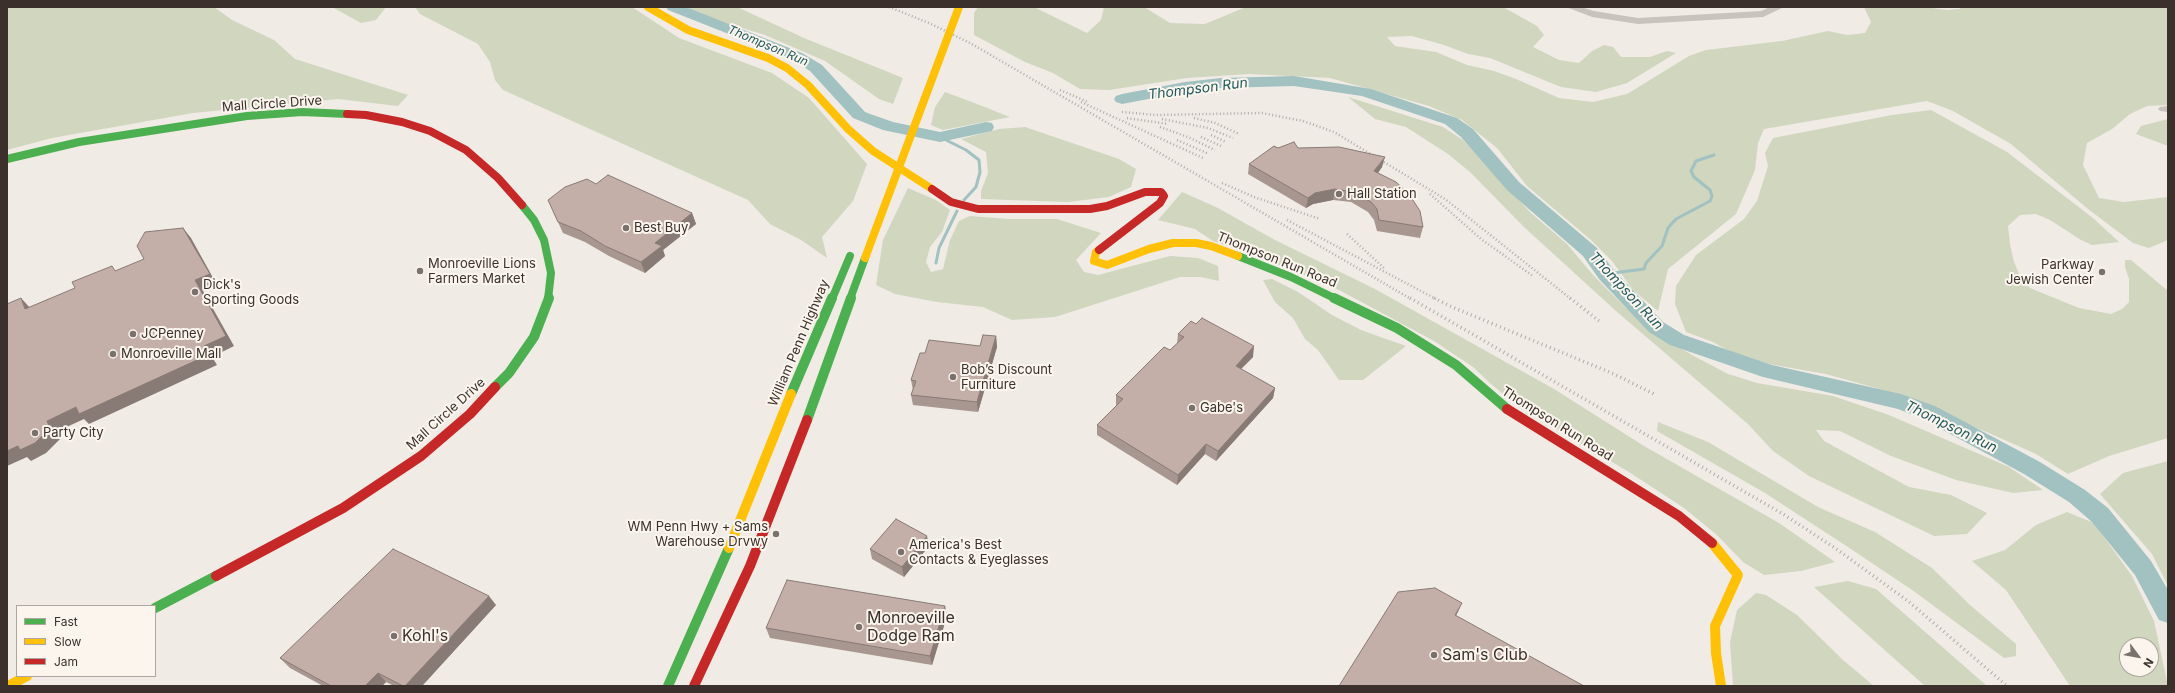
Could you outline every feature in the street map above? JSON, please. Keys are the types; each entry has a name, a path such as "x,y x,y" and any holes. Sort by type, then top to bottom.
{"main road":[{"name":"Thompson Run Road","path":"648,7 688,30 768,58 787,68 808,85 848,129 873,151 940,195 960,206 992,210 1090,209 1107,206 1145,192 1161,192 1164,196 1160,203 1096,252 1094,260 1107,265 1164,244 1196,243 1248,259 1325,293 1397,328 1436,351 1456,365 1492,398 1517,416 1679,516 1702,533 1719,551 1738,575 1715,626 1716,653 1721,686"},
{"path":"694,686 765,532 959,7"},
{"name":"Mall Circle Drive","path":"7,159 79,142 248,116 302,112 366,116 414,126 444,137 466,150 485,165 507,188 534,220 544,240 551,273 548,297 534,337 509,373 470,414 421,456 343,508 156,607"},
{"path":"885,167 891,152"},
{"name":"William Penn Highway","path":"668,686 717,579 796,381 855,244"},
{"path":"8,686 25,677"}],"street":[{"path":"1571,7 1592,14 1638,21 1763,14 1779,7"}],"green space":[{"path":"7,7 214,7 232,20 274,40 295,59 408,95 398,106 338,99 193,113 52,138 7,150"},
{"path":"332,7 386,7 376,20 361,23"},
{"path":"415,7 632,7 679,38 772,73 809,98 867,164 853,201 822,237 827,258 801,240 770,224 748,200 503,90 495,80 490,62 478,44 420,14"},
{"path":"686,7 737,7 804,38 903,78 893,104 879,99 825,61 765,35 722,22"},
{"path":"978,7 1034,7 1087,33 1101,20 1104,7 1144,7 1170,23 1205,24 1246,7 1503,7 1537,26 1544,35 1533,47 1559,60 1579,63 1592,51 1604,45 1613,47 1621,57 1650,57 1667,51 1676,53 1627,83 1596,92 1561,87 1490,58 1468,54 1444,45 1412,36 1387,37 1395,46 1436,52 1467,65 1494,71 1516,79 1559,98 1593,102 1627,94 1689,56 1706,50 1782,41 1828,31 1847,35 1865,33 1871,22 1864,7 1924,7 1947,10 1960,9 1960,7 2168,7 2168,105 2147,106 2130,114 2112,129 2087,143 2083,165 2099,198 2124,202 2168,197 2168,240 2149,248 2133,243 2088,209 2011,144 1953,111 1927,101 1764,129 1758,143 1755,170 1736,214 1668,269 1658,311 1633,290 1612,261 1591,240 1527,186 1497,148 1462,120 1429,106 1330,78 1249,74 1187,78 1109,90 1080,89 1053,73 1025,62 974,35 974,13"},
{"path":"945,92 1010,117 943,130 931,125 935,107"},
{"path":"1348,97 1443,127 1463,140 1531,213 1567,244 1593,275 1625,307 1660,336 1692,355 1728,374 1757,383 1833,396 1889,415 2009,467 2043,490 2013,493 1956,480 1891,456 1840,431 1816,430 1824,441 1909,487 1951,495 1987,513 1967,534 1934,536 1809,476 1773,451 1748,424 1616,311 1524,227 1470,172 1448,154 1406,127 1375,119"},
{"path":"1931,110 2007,152 2093,218 2119,242 2092,245 2081,240 2050,220 2036,214 2020,215 2008,226 2010,244 2014,262 2021,278 2030,288 2079,308 2111,314 2122,309 2129,302 2129,279 2125,267 2125,260 2131,260 2168,291 2168,438 2109,456 2068,474 2036,454 1989,433 1876,388 1826,374 1774,365 1736,355 1713,342 1686,332 1675,304 1676,286 1696,255 1744,219 1757,201 1768,166 1765,153 1773,138 1892,115"},
{"path":"2168,119 2168,146 2136,134 2141,126"},
{"path":"1025,127 1119,159 1136,169 1131,187 1109,197 1068,202 981,199 981,191 988,173 986,152 961,139 999,129"},
{"path":"908,188 936,200 950,210 942,232 930,247 926,262 931,272 943,269 950,240 959,221 970,216 1009,219 1057,219 1101,233 1076,260 1084,272 1098,275 1170,256 1198,258 1218,266 1219,281 1200,277 1180,277 1055,317 1012,320 983,307 937,302 895,294 876,285 883,240"},
{"path":"1182,192 1216,207 1275,240 1375,289 1554,389 1644,446 1779,523 1835,562 1801,571 1764,575 1743,562 1717,535 1684,508 1629,472 1519,407 1473,367 1434,341 1341,291 1293,270 1213,241 1195,229 1158,220"},
{"path":"1272,279 1298,292 1332,315 1361,330 1406,346 1363,380 1339,380 1318,350 1305,339 1293,318 1275,302 1263,280"},
{"path":"1658,422 1708,442 1818,507 1875,532 1932,568 1970,605 2016,644 2016,656 2004,658 1915,592 1851,549 1765,493 1657,431"},
{"path":"2168,461 2168,586 2152,554 2100,494 2123,473"},
{"path":"2067,512 2094,523 2132,576 2154,621 2157,637 2119,637 2119,677 2159,677 2159,644 2168,686 2070,686 2006,590 1972,561 2005,550 2036,525"},
{"path":"1848,581 1876,589 1987,686 1925,686 1814,587"},
{"path":"1756,593 1766,595 1797,615 1843,660 1874,686 1733,686 1730,642 1737,610"}],"building":[{"name":"Hall Station","path":"1294,142 1298,148 1339,147 1385,157 1374,171 1396,182 1409,194 1420,211 1423,227 1379,220 1377,209 1371,202 1353,192 1335,189 1315,193 1308,198 1249,164 1274,146 1278,148"},
{"name":"Best Buy","path":"608,175 692,213 655,243 662,246 641,262 605,246 581,231 558,222 548,200 565,187 587,179 596,184"},
{"name":"Monroeville Mall","path":"183,228 210,274 195,280 226,336 204,346 208,355 79,414 76,407 47,421 50,428 35,443 20,450 18,446 7,451 7,304 21,298 25,309 75,288 72,282 112,266 115,271 144,259 137,246 145,232"},
{"name":"Gabe's","path":"1202,318 1254,346 1236,366 1275,388 1218,451 1206,444 1178,475 1097,425 1123,399 1116,395 1164,347 1170,350 1184,337 1178,334 1191,321 1196,324"},
{"name":"Bob’s Discount Furniture","path":"983,335 996,336 977,402 911,395 916,381 911,380 920,353 925,353 929,340 980,346"},
{"name":"America's Best Contacts & Eyeglasses","path":"896,519 927,536 902,567 870,549"},
{"name":"Kohl's","path":"393,549 489,596 405,686 378,673 365,686 331,686 280,658"},
{"name":"Monroeville Dodge Ram","path":"787,580 945,606 930,656 766,628"},
{"name":"Sam's Club","path":"1435,588 1462,603 1455,615 1584,686 1339,686 1398,592"}],"waterway":[{"name":"Thompson Run","path":"673,7 768,43 797,56 816,68 859,115 889,126 940,137 986,127"},
{"name":"Thompson Run","path":"1122,99 1185,87 1221,83 1294,81 1365,92 1451,121 1467,133 1513,186 1590,252 1606,274 1656,327 1677,340 1770,372 1901,402 1928,412 2032,468 2077,496 2100,515 2143,568 2168,612"},
{"path":"940,137 966,150 979,160 980,172 976,187 964,200"},
{"path":"1606,274 1644,269 1646,263 1662,246 1668,228 1676,219 1710,201 1712,196 1710,190 1694,177 1691,171 1696,161 1714,155"},
{"path":"936,263 939,248 957,211"}],"railway":[{"path":"889,7 929,23 970,43 1411,299"},
{"path":"1060,90 1088,102"},
{"path":"1081,102 1203,158"},
{"path":"1122,112 1156,115 1262,113 1303,121 1334,132 1445,199 1571,299"},
{"path":"1127,118 1168,124"},
{"path":"1194,118 1215,123 1239,134"},
{"path":"1162,119 1208,128 1233,138"},
{"path":"1160,127 1188,137 1215,150"},
{"path":"1211,135 1226,142"},
{"path":"1201,137 1221,146"},
{"path":"1177,140 1209,154"},
{"path":"1222,183 1254,197 1320,219"},
{"path":"1430,194 1481,239 1533,276"},
{"path":"1287,220 1436,299"},
{"path":"1347,234 1384,268"},
{"path":"1410,298 1783,514 1835,548 1908,601 2007,686"},
{"path":"1570,298 1599,321"},
{"path":"1436,299 1614,374 1654,394"}],"traffic: fast":[{"path":"7,159 79,142 247,116 302,112 347,114"},
{"path":"495,387 509,373 534,337 549,297 551,273 544,240 534,220 522,205"},
{"path":"791,394 850,256"},
{"path":"1238,256 1291,277 1397,328 1456,365 1507,409"},
{"path":"807,420 865,258"},
{"path":"668,686 729,548"},
{"path":"156,607 216,576"}],"traffic: slow":[{"path":"648,7 688,30 768,58 787,68 808,85 848,129 873,151 932,189"},
{"path":"865,258 959,7"},
{"path":"1099,250 1096,252 1094,261 1107,265 1149,249 1173,243 1196,243 1211,246 1238,256"},
{"path":"729,548 791,394"},
{"path":"1712,543 1738,575 1715,626 1716,653 1721,686"},
{"path":"8,686 25,677"}],"traffic: jam":[{"path":"347,114 366,115 402,122 430,131 466,150 498,178 522,205"},
{"path":"932,189 951,202 978,209 1090,209 1107,206 1145,192 1161,192 1164,196 1160,203 1099,250"},
{"path":"216,576 343,508 421,456 470,414 495,387"},
{"path":"1507,409 1679,516 1702,533 1712,543"},
{"path":"694,686 750,566 807,420"}],"place":[{"name":"Hall Station","path":"1339,194"},
{"name":"Best Buy","path":"626,228"},
{"name":"Monroeville Lions Farmers Market","path":"420,271"},
{"name":"Parkway Jewish Center","path":"2102,272"},
{"name":"Dick's Sporting Goods","path":"195,292"},
{"name":"JCPenney","path":"133,334"},
{"name":"Monroeville Mall","path":"113,354"},
{"name":"Bob’s Discount Furniture","path":"953,377"},
{"name":"Gabe's","path":"1192,408"},
{"name":"Party City","path":"35,433"},
{"name":"WM Penn Hwy + Sams Warehouse Drvwy","path":"776,534"},
{"name":"America's Best Contacts & Eyeglasses","path":"901,552"},
{"name":"Monroeville Dodge Ram","path":"859,627"},
{"name":"Kohl's","path":"394,636"},
{"name":"Sam's Club","path":"1434,655"}]}
